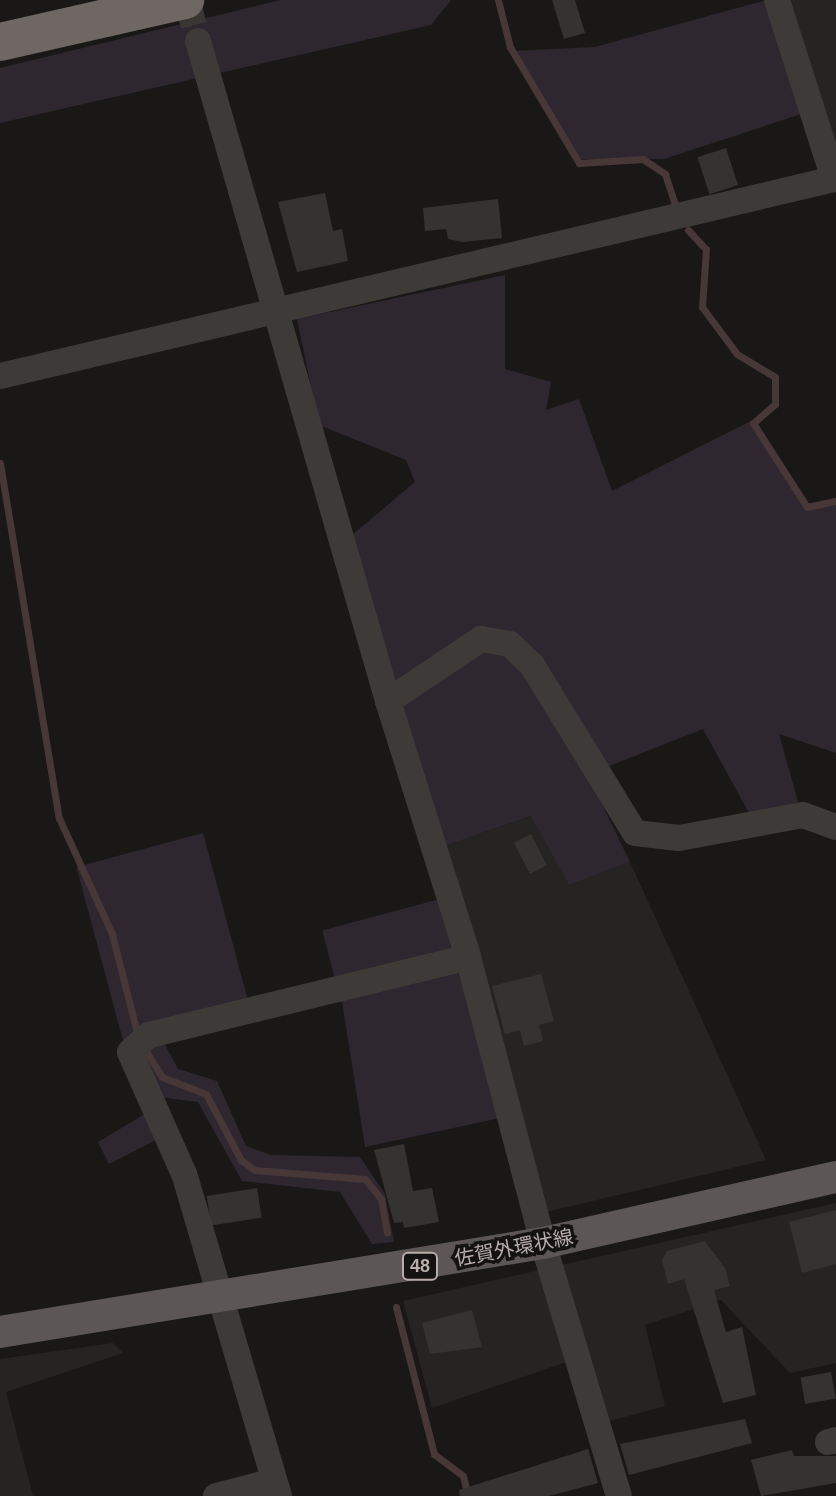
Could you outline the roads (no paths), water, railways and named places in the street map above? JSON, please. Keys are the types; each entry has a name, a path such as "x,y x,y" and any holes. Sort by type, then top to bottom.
{"highway":[{"path":"0,42 185,0"}],"main road":[{"name":"佐賀外環状線","path":"0,1332 221,1300 543,1243 836,1177"}],"street":[{"path":"0,376 835,183 777,0"},
{"path":"198,41 280,313 388,701 468,957 543,1243 619,1496"},
{"path":"388,701 481,639 510,644 532,665 635,833 679,838 803,815 836,827"},
{"path":"216,1496 276,1488 184,1174 140,1044 468,957"}],"waterway":[{"path":"498,0 510,47 579,163 643,159 665,174 677,210"},
{"path":"688,230 706,249 702,307 737,354 775,377 775,404 753,423 807,507 836,501"},
{"path":"0,463 59,818 112,934 138,1037"},
{"path":"144,1048 162,1077 206,1094 241,1160 255,1170 365,1179 381,1199 387,1232"},
{"path":"396,1307 434,1454 463,1476 468,1496"}],"tunnel":[{"path":"187,0 198,41"}]}
